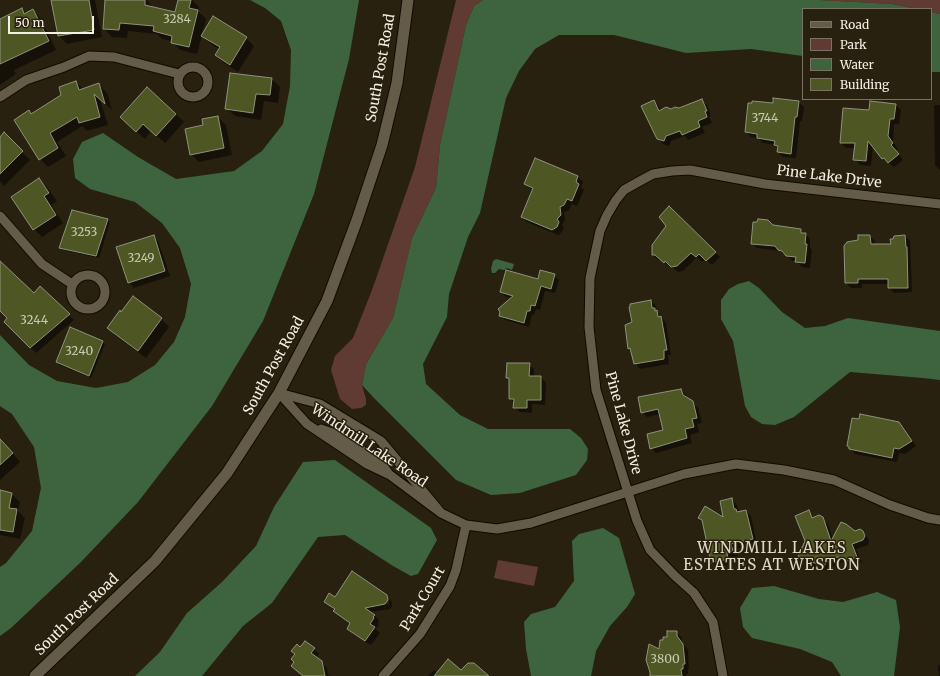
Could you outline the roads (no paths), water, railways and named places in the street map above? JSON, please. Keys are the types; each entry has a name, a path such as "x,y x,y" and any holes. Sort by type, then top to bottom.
{"street":[{"name":"South Post Road","path":"35,676 155,561 227,473 279,393 327,301 382,145 397,83 408,0"},
{"path":"0,97 26,80 64,67 89,56 114,57 179,74"},
{"name":"Pine Lake Drive","path":"723,676 713,622 694,593 650,550 637,521 596,390 589,327 590,278 600,231 607,215 624,190 653,174 690,170 765,184 940,204"},
{"path":"0,216 42,264 72,284"},
{"name":"Windmill Lake Road","path":"279,393 306,424 367,464 390,475 441,513 466,525 498,529 531,523 684,474 736,464 784,470 834,480 890,506 928,518 940,520"},
{"name":"Windmill Lake Road","path":"279,393 320,404 381,441 441,513"},
{"name":"Park Court","path":"383,676 420,634 450,586 456,570 466,525"}],"water":[{"path":"250,0 359,0 349,59 314,194 263,321 212,406 138,502 81,562 11,628 0,636 0,567 6,563 32,531 41,488 34,447 12,414 0,406 0,335 29,365 57,381 96,388 128,382 155,365 174,342 185,317 191,284 180,248 162,223 135,202 90,189 75,178 73,159 82,142 103,133 138,157 176,179 234,171 262,151 283,124 290,86 291,50 281,21 265,8"},
{"path":"483,0 819,0 892,4 913,8 802,8 802,56 751,49 686,53 614,35 559,35 535,49 519,71 506,98 480,213 468,237 449,294 447,317 423,364 426,384 460,415 488,429 570,429 581,438 588,449 587,460 576,475 520,493 491,495 456,480 362,385 366,364 393,318 412,238 436,188 440,145 466,25 474,6"},
{"path":"932,12 940,14 940,72 932,72"},
{"path":"496,259 514,264 512,270 507,268 504,270 499,269 495,273 492,273 491,269 493,261"},
{"path":"749,281 759,288 782,312 805,328 825,326 848,318 940,331 940,380 850,372 794,417 775,425 762,424 751,417 745,406 733,341 721,319 721,300 729,289 738,284"},
{"path":"335,460 431,528 437,540 418,574 411,576 345,535 318,537 272,603 243,626 202,676 135,676 160,652 187,613 222,582 256,546 274,507 303,462"},
{"path":"603,528 619,538 635,594 627,607 610,626 596,651 591,676 531,676 526,649 524,622 531,614 555,607 574,581 572,541 579,534"},
{"path":"774,586 819,599 843,602 877,592 896,600 900,627 894,676 841,676 832,662 800,649 752,638 743,627 740,608 752,588"}],"district":[{"name":"WINDMILL LAKES ESTATES AT WESTON","path":"772,558"}]}
